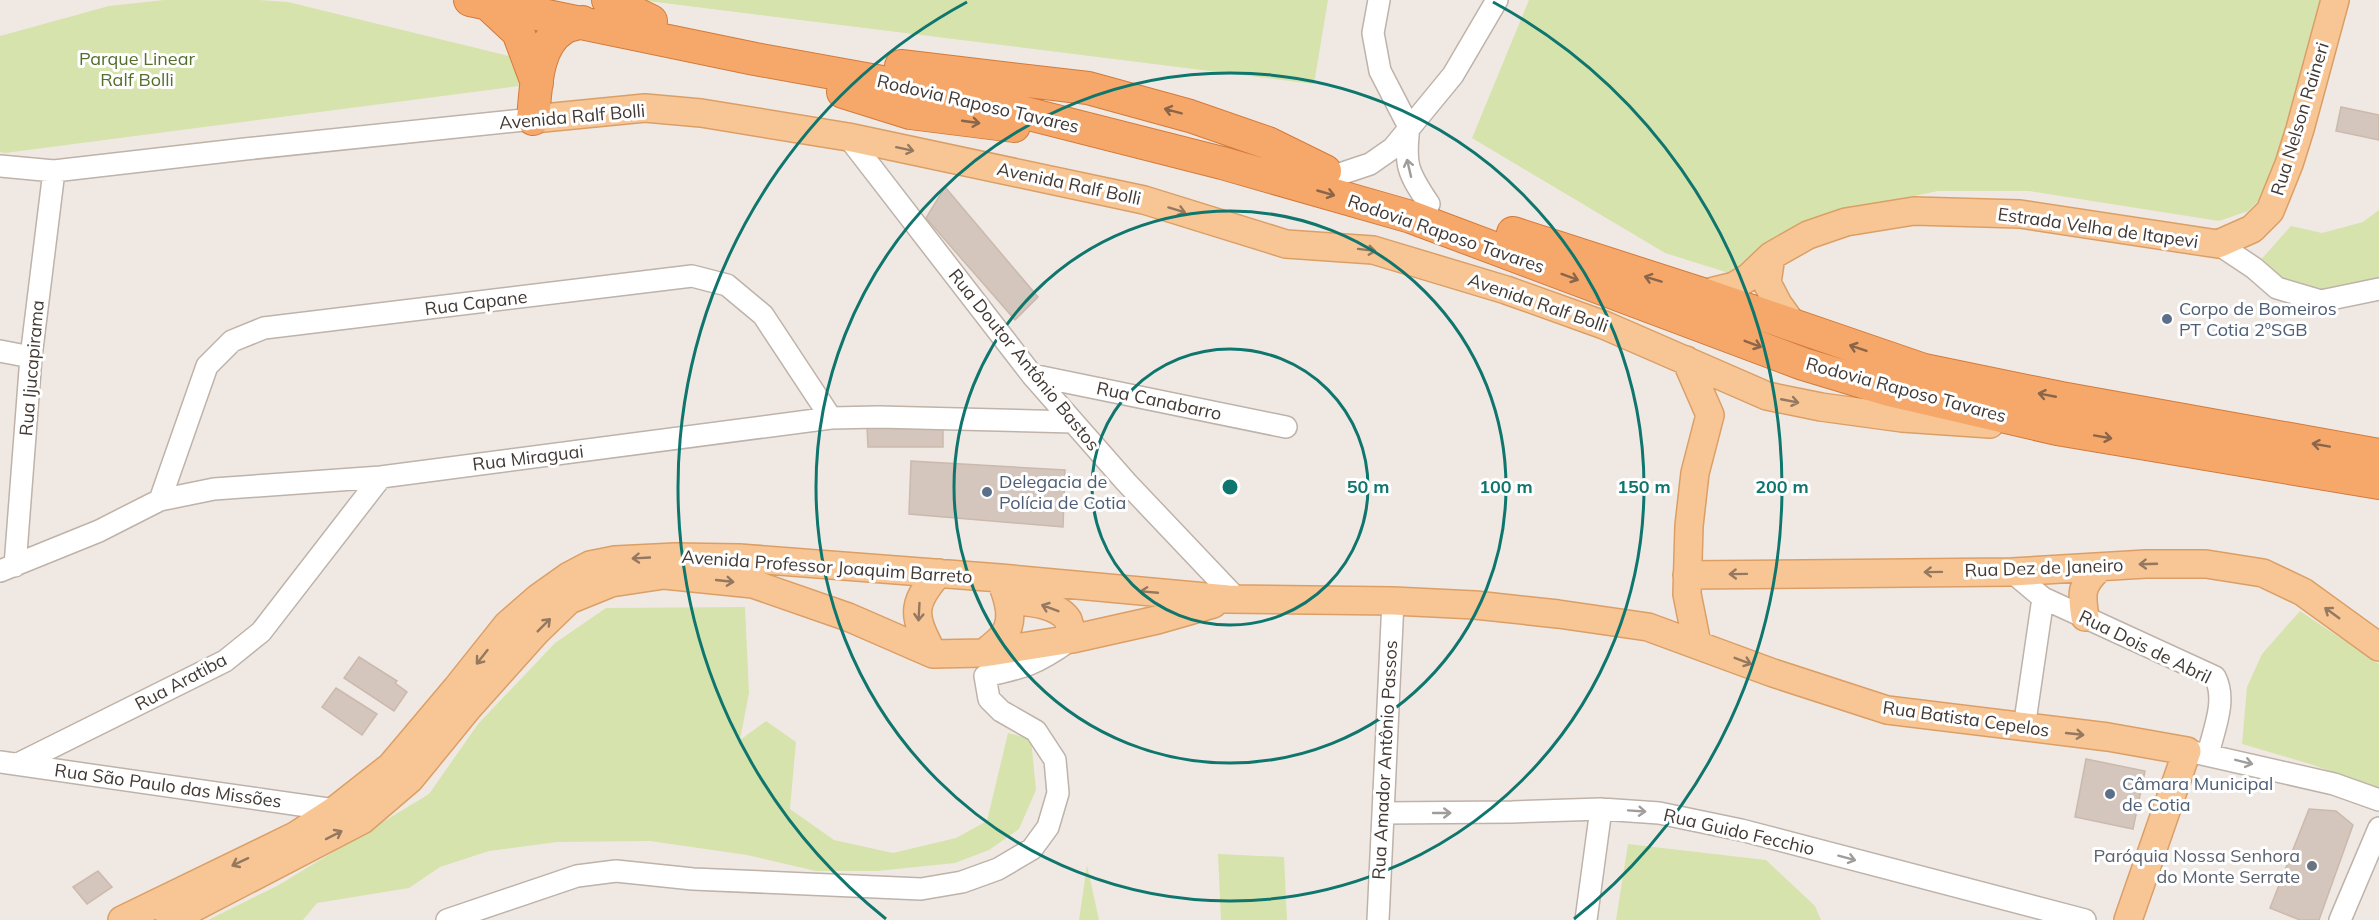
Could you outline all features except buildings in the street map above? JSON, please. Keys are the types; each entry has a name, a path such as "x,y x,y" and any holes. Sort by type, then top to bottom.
{"highway":[{"path":"608,0 651,21"},
{"path":"480,2 518,33 537,83"},
{"name":"Rodovia Raposo Tavares","path":"480,2 651,21 880,63 996,89 1331,173 1429,204 1575,255 1702,294 1923,370 2061,398 2379,455"},
{"path":"533,119 542,60 550,40 565,28 576,11"},
{"name":"Rodovia Raposo Tavares","path":"576,11 755,59 826,86 910,113 979,123 1133,139 1411,217 1803,364 1889,390 2057,429 2379,483"}],"main road":[{"name":"Rua Nelson Raineri","path":"2218,244 2252,229 2270,211 2300,129 2335,0"},
{"name":"Avenida Ralf Bolli","path":"533,119 645,108 700,113 848,137 1144,200 1286,244 1373,250 1506,290 1604,325 1767,396 1821,407 1902,418 2057,429"},
{"name":"Estrada Velha de Itapevi","path":"1702,294 1734,286 1749,277 1771,256 1808,235 1846,222 1914,211 2020,214 2218,244"},
{"path":"1771,256 1767,283 1793,325"},
{"path":"1686,360 1710,415 1695,473 1689,526 1687,584 1697,644"},
{"path":"1710,415 1749,389"},
{"name":"Avenida Professor Joaquim Barreto","path":"122,920 295,836 335,810 390,766 456,689 507,624 569,576 590,565 615,560 728,558 939,573 1005,589 1233,599 1393,601 1475,605 1648,627"},
{"name":"Rua Dez de Janeiro","path":"1687,584 2012,572 2146,564 2206,564 2263,573 2303,592 2379,647"},
{"path":"2085,617 2081,596 2087,579 2098,568"},
{"path":"933,654 919,626 917,608 924,590 939,573"},
{"name":"Avenida Professor Joaquim Barreto","path":"170,920 362,820 410,779 468,708 536,632 569,600 611,583 664,575 753,584 848,617 933,654 984,653 1072,639 1157,620 1233,599"},
{"path":"1648,627 1687,584"},
{"path":"1005,589 1058,611 1068,620 1072,639"},
{"path":"984,653 1004,636 1010,618 1005,589"},
{"name":"Rua Batista Cepelos","path":"1648,627 1773,673 1887,710 2108,737 2197,752"},
{"path":"2128,920 2197,752"}],"street":[{"path":"1379,0 1373,33 1380,71 1409,126 1406,154 1411,177 1429,204"},
{"path":"1331,173 1370,164 1393,148 1453,75 1497,0"},
{"name":"Avenida Ralf Bolli","path":"0,166 54,171 245,148 533,119"},
{"name":"Rua Doutor Antônio Bastos","path":"848,137 1032,375 1233,599"},
{"name":"Rua Ijucapirama","path":"8,569 54,171"},
{"path":"2218,244 2254,268 2277,288 2321,301 2379,290"},
{"name":"Rua Capane","path":"160,500 207,366 232,341 264,328 692,276 727,285 763,315 831,418"},
{"path":"0,351 31,357"},
{"name":"Rua Canabarro","path":"1032,375 1286,428"},
{"name":"Rua Miraguai","path":"8,569 99,531 160,500 214,489 381,477 831,418 1072,422"},
{"name":"Rua Aratiba","path":"9,763 225,661 261,632 381,477"},
{"name":"Rua Dois de Abril","path":"2012,572 2043,598 2214,677 2220,687 2221,698 2197,752"},
{"path":"2024,728 2043,598"},
{"name":"Rua Amador Antônio Passos","path":"1378,920 1393,601"},
{"path":"447,920 577,876 616,871 693,879 921,889 962,882 998,869 1032,849 1048,827 1058,793 1054,760 1036,731 1001,711 989,699 985,676 1026,667 1072,639"},
{"path":"2197,752 2334,784 2379,800"},
{"name":"Rua São Paulo das Missões","path":"9,763 335,810"},
{"path":"1586,920 1601,809"},
{"name":"Rua Guido Fecchio","path":"1383,813 1601,809 1659,813 1741,830 2085,920"},
{"path":"2340,920 2379,828"}],"green space":[{"name":"Parque Linear Ralf Bolli","path":"164,0 288,2 517,58 519,86 0,152 0,36 109,6"},
{"path":"640,0 1328,0 1314,84"},
{"path":"1529,0 2324,0 2300,122 2266,193 2248,211 2219,221 2029,191 1938,191 1880,203 1732,274 1665,253 1472,138"},
{"path":"2379,210 2379,286 2319,298 2275,285 2257,264 2291,226 2322,233 2363,222"},
{"path":"745,607 749,693 740,740 766,721 796,742 790,809 834,840 893,853 956,838 987,821 1008,733 1031,739 1036,790 1019,829 989,850 955,863 877,871 816,871 747,855 650,841 557,842 489,851 440,867 409,888 317,903 303,920 208,920 277,886 429,794 478,724 555,643 606,608"},
{"path":"2300,611 2379,664 2379,788 2242,744 2247,687 2262,654"},
{"path":"1628,844 1766,860 1815,906 1821,920 1616,920"},
{"path":"1218,854 1284,857 1287,920 1221,920"},
{"path":"1087,865 1099,920 1079,920"}],"place":[{"name":"Corpo de Bomeiros PT Cotia 2ºSGB","path":"2167,319"},
{"name":"Delegacia de Polícia de Cotia","path":"987,492"},
{"name":"Câmara Municipal de Cotia","path":"2110,794"},
{"name":"Paróquia Nossa Senhora do Monte Serrate","path":"2312,866"}]}
